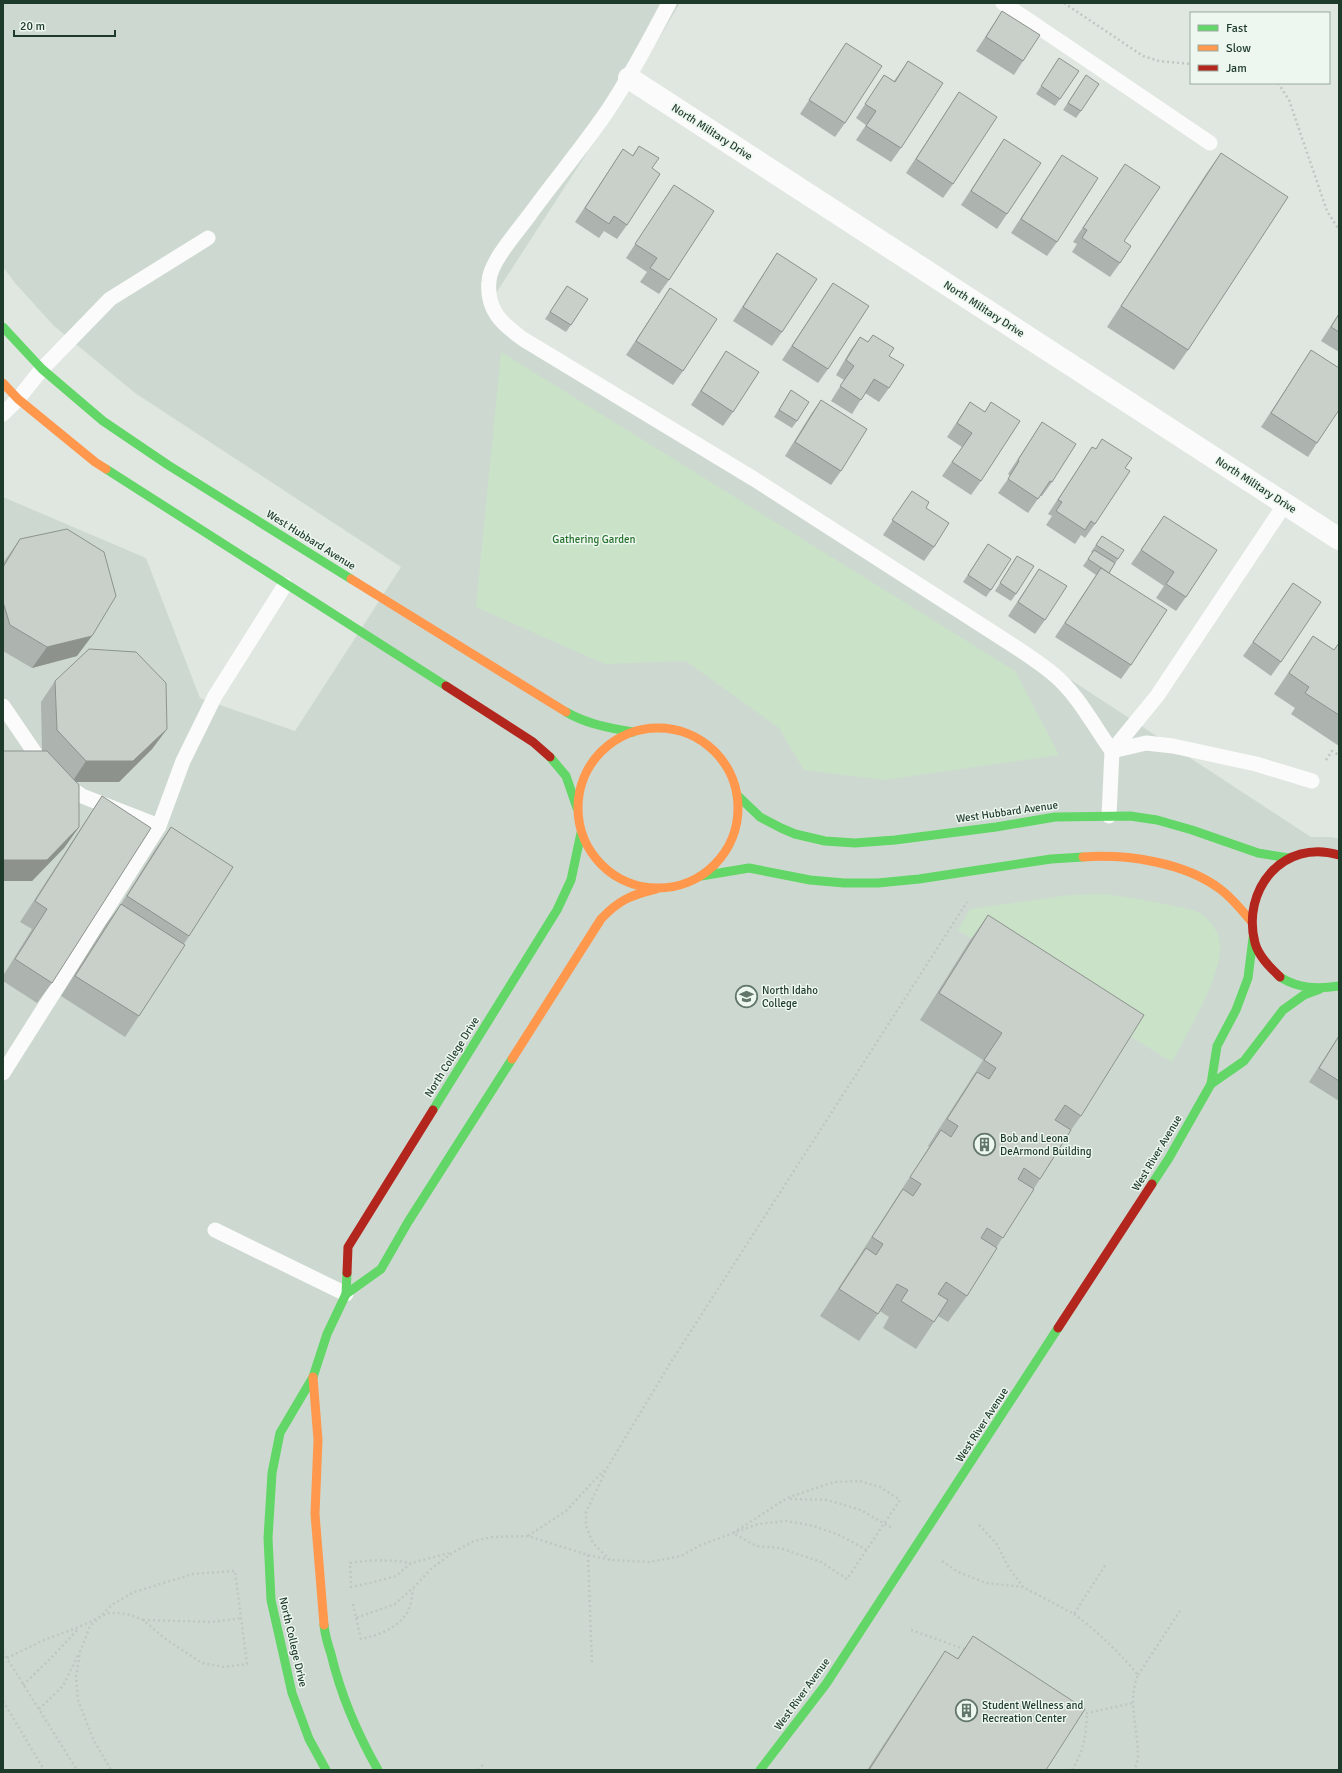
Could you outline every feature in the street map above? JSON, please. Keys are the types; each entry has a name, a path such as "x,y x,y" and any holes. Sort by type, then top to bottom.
{"street":[{"name":"North Military Drive","path":"629,78 1339,539"},
{"name":"West Hubbard Avenue","path":"3,327 42,369 103,421 168,464 554,706 578,719 596,725 633,732"},
{"path":"3,383 18,399 95,462 533,742 545,752 566,776 578,808 582,833 592,854 610,873 631,884 656,889"},
{"path":"578,808 582,784 593,761 610,744 633,732 655,728 678,731 699,740 717,754 730,774 737,796 737,818 731,841 719,860 701,876"},
{"name":"West Hubbard Avenue","path":"737,796 760,817 795,834 825,841 855,843 895,840 996,827 1055,817 1130,816 1157,820 1258,853 1289,858"},
{"name":"North College Drive","path":"326,1770 309,1739 290,1686 271,1600 268,1538 272,1473 280,1433 313,1377 327,1334 346,1294 348,1247 557,910 572,880 582,833"},
{"path":"1331,844 1289,858 1273,869 1261,884 1253,901 1250,920 1253,938 1259,954 1271,969 1285,980 1302,987 1320,989 1339,986"},
{"path":"1309,852 1330,852 1339,855"},
{"path":"701,876 750,868 808,881 843,884 880,883 924,879 1057,859 1114,856 1170,864 1188,870 1206,879 1225,892 1250,920"},
{"name":"North College Drive","path":"346,1294 381,1269 412,1216 601,919 611,908 631,894 680,885 701,876"},
{"name":"West River Avenue","path":"760,1770 826,1684 1169,1158 1211,1084 1217,1046 1236,1010 1248,978 1253,938"},
{"name":"West River Avenue","path":"1211,1084 1244,1061 1283,1010 1304,995 1320,989"},
{"name":"North College Drive","path":"313,1377 318,1440 315,1514 324,1627 336,1676 347,1707 358,1734 378,1770"}],"lane":[{"path":"670,3 629,78 607,111 510,240 494,266 488,280 489,297 493,311 506,327 523,339 754,479 1017,648 1052,673 1070,690 1112,751 1109,816"},
{"path":"1003,3 1210,143"},
{"path":"3,414 18,399 42,369 110,299 208,238"},
{"path":"1112,751 1157,696 1285,504"},
{"path":"3,1072 159,826 183,761 215,696 286,585"},
{"path":"3,706 37,756 67,786 82,796 159,826"},
{"path":"1112,751 1146,743 1173,746 1256,764 1312,781"},
{"path":"215,1230 346,1294"}],"path":[{"path":"1064,3 1143,56 1159,61 1190,64"},
{"path":"1279,84 1289,100 1327,211 1339,230"},
{"path":"610,1560 593,1543 586,1526 586,1512 607,1468 671,1362 967,902"},
{"path":"528,1536 566,1511 607,1468"},
{"path":"860,1481 880,1487 900,1500 847,1579 821,1562 780,1548 756,1546 733,1532 787,1498 834,1482 860,1481"},
{"path":"787,1498 827,1500 861,1510 918,1545 958,1572 986,1584 1023,1587 1074,1614 1095,1630 1122,1656 1138,1675"},
{"path":"356,1618 395,1604 414,1588 431,1569 452,1553 474,1541 492,1537 528,1536 588,1555 610,1560 650,1562 681,1556 703,1544 758,1524 786,1521 814,1526 838,1535 867,1550"},
{"path":"979,1525 996,1543 1009,1568 1023,1587"},
{"path":"352,1592 350,1563 379,1559 411,1563 452,1553"},
{"path":"588,1555 592,1664"},
{"path":"351,1587 396,1576 411,1563"},
{"path":"1074,1614 1106,1564"},
{"path":"7,1658 44,1640 79,1627 100,1617 117,1613 131,1615 143,1620 167,1640 202,1663 224,1667 247,1664 235,1571 193,1574 134,1592 113,1604 100,1617 90,1626 84,1638 80,1652 76,1677 78,1700 93,1739 112,1770"},
{"path":"352,1598 361,1639 382,1634 395,1625 407,1612 414,1588"},
{"path":"345,1605 353,1604"},
{"path":"1134,1770 1138,1756 1133,1703 1134,1684 1138,1675 1180,1611"},
{"path":"143,1620 212,1622 247,1618"},
{"path":"24,1685 79,1627"},
{"path":"911,1630 969,1651"},
{"path":"3,1652 77,1770"},
{"path":"39,1709 63,1686 80,1652"},
{"path":"3,1701 44,1770"},
{"path":"1075,1713 1087,1713 1133,1703"},
{"path":"1072,1770 1081,1755 1086,1738 1087,1713"},
{"path":"478,1770 483,1765"}],"shaded area":[{"name":"North Idaho College","path":"3,3 680,3 633,82 487,307 1042,661 1311,837 1332,837 1339,839 1339,1770 3,1770 3,497 146,558 200,698 295,731 401,567 135,393 54,326 15,283 3,267"}],"green space":[{"name":"Gathering Garden","path":"501,352 1015,671 1059,755 884,780 804,770 779,728 686,661 605,664 476,607"},
{"path":"1105,894 1123,896 1195,911 1209,921 1218,935 1220,951 1212,983 1172,1062 958,930 970,909 1070,895"}],"building":[{"path":"1002,11 1040,35 1023,61 986,37"},
{"path":"846,43 882,66 845,123 809,100"},
{"path":"1059,58 1079,71 1060,99 1041,86"},
{"path":"908,61 943,83 901,148 866,126 876,111 865,104 884,75 895,82"},
{"path":"1086,75 1099,84 1081,111 1068,103"},
{"path":"959,92 997,117 953,184 916,159"},
{"path":"1004,139 1041,163 1007,214 971,191"},
{"path":"639,146 659,158 652,168 660,174 627,225 614,216 609,224 585,208 623,149 633,156"},
{"path":"1221,153 1288,197 1188,350 1121,306"},
{"path":"1062,155 1098,178 1057,242 1021,219"},
{"path":"1125,164 1160,187 1124,241 1131,246 1120,263 1082,238 1087,230 1083,228"},
{"path":"674,185 714,211 669,280 650,268 657,258 635,244"},
{"path":"777,253 817,279 782,332 743,307"},
{"path":"833,283 869,306 828,369 792,346"},
{"path":"567,286 588,299 571,325 550,312"},
{"path":"670,288 717,319 683,371 636,341"},
{"path":"1339,314 1339,332 1331,327"},
{"path":"873,335 894,348 889,356 904,365 889,388 874,379 861,400 840,386 854,366 846,360 860,337 868,342"},
{"path":"1311,350 1339,368 1339,410 1317,443 1271,413"},
{"path":"726,351 759,372 733,412 701,391"},
{"path":"791,390 809,402 797,421 779,410"},
{"path":"821,400 867,429 841,471 795,442"},
{"path":"970,402 985,412 991,402 1020,421 981,481 952,462 972,433 957,423"},
{"path":"1042,422 1076,444 1052,482 1050,481 1038,499 1008,479"},
{"path":"1102,439 1132,458 1125,468 1130,471 1095,524 1091,521 1085,530 1056,511 1062,502 1058,500 1092,447 1096,449"},
{"path":"912,491 929,502 926,508 949,523 934,547 892,520"},
{"path":"1164,516 1217,550 1186,597 1166,584 1174,572 1141,550"},
{"path":"67,529 104,552 116,596 92,636 47,647 10,625 3,602 3,567 20,539"},
{"path":"1102,536 1124,550 1118,559 1096,545"},
{"path":"988,544 1011,559 991,590 968,575"},
{"path":"1094,550 1115,563 1109,573 1088,559"},
{"path":"1017,556 1034,566 1016,594 1000,583"},
{"path":"1101,568 1167,610 1131,665 1065,623"},
{"path":"1039,569 1067,586 1045,620 1018,602"},
{"path":"1293,583 1321,602 1281,662 1253,642"},
{"path":"1313,636 1334,650 1339,643 1339,715 1305,693 1309,687 1289,673"},
{"path":"89,649 136,652 166,683 167,729 133,761 86,761 57,730 55,681"},
{"path":"3,751 47,751 79,785 79,827 47,860 3,860"},
{"path":"102,796 151,828 52,983 15,959 47,909 35,901"},
{"path":"171,827 233,867 189,936 127,896"},
{"path":"121,904 185,945 139,1016 75,976"},
{"name":"Bob and Leona DeArmond Building","path":"988,915 1144,1015 1081,1116 1065,1105 1055,1120 1071,1130 1040,1179 1024,1168 1018,1179 1034,1189 1003,1238 987,1228 981,1238 997,1248 967,1296 946,1282 938,1294 948,1300 934,1322 901,1301 908,1290 897,1284 878,1314 839,1289 866,1248 876,1255 883,1244 872,1237 903,1189 913,1196 921,1184 910,1177 941,1130 951,1137 958,1126 947,1119 977,1072 989,1079 996,1068 984,1060 1002,1033 939,993"},
{"path":"1339,1036 1339,1081 1319,1068"},
{"name":"Student Wellness and Recreation Center","path":"973,1636 1085,1709 1046,1770 869,1770 945,1651 958,1659"}],"traffic: fast":[{"path":"3,327 42,369 103,421 168,465 351,579"},
{"path":"106,469 446,686"},
{"path":"566,712 590,723 633,732"},
{"path":"550,757 566,776 577,808"},
{"path":"737,795 760,817 781,828 795,834 825,841 855,843 895,840 996,827 1055,817 1130,816 1157,820 1192,830 1258,853 1289,858"},
{"path":"433,1110 557,910 571,880 581,833"},
{"path":"701,876 749,868 810,880 844,883 878,883 919,879 1051,859 1083,857"},
{"path":"1152,1184 1169,1158 1211,1084 1217,1046 1236,1010 1248,978 1253,938"},
{"path":"1280,977 1301,986 1316,988 1339,986"},
{"path":"1211,1084 1244,1061 1283,1010 1304,995 1320,989"},
{"path":"346,1294 381,1269 408,1222 512,1059"},
{"path":"326,1770 309,1739 292,1693 271,1600 268,1538 272,1473 280,1433 313,1377 327,1334 346,1294 347,1273"},
{"path":"760,1770 826,1684 1058,1328"},
{"path":"324,1625 328,1644 345,1699 363,1742 378,1770"}],"traffic: slow":[{"path":"3,383 18,399 95,462 106,469"},
{"path":"351,579 566,712"},
{"path":"658,728 674,730 695,738 714,752 724,764 734,785 738,808 736,824 728,845 714,864 702,874 681,884 658,888 642,886 621,878 602,864 592,852 582,831 578,808 580,792 588,771 602,752 614,742 635,732 658,728"},
{"path":"1083,857 1100,856 1136,859 1172,866 1190,872 1220,889 1250,920"},
{"path":"512,1059 601,919 614,907 626,899 656,889"},
{"path":"313,1377 318,1440 315,1514 324,1625"}],"traffic: jam":[{"path":"446,686 533,742 550,757"},
{"path":"1280,977 1262,957 1255,943 1252,923 1254,904 1261,887 1271,873 1284,861 1300,854 1319,852 1339,855"},
{"path":"347,1273 348,1247 433,1110"},
{"path":"1058,1328 1152,1184"}],"place":[{"name":"North Idaho College","path":"746,996"},
{"name":"Bob and Leona DeArmond Building","path":"984,1144"},
{"name":"Student Wellness and Recreation Center","path":"967,1711"}]}
